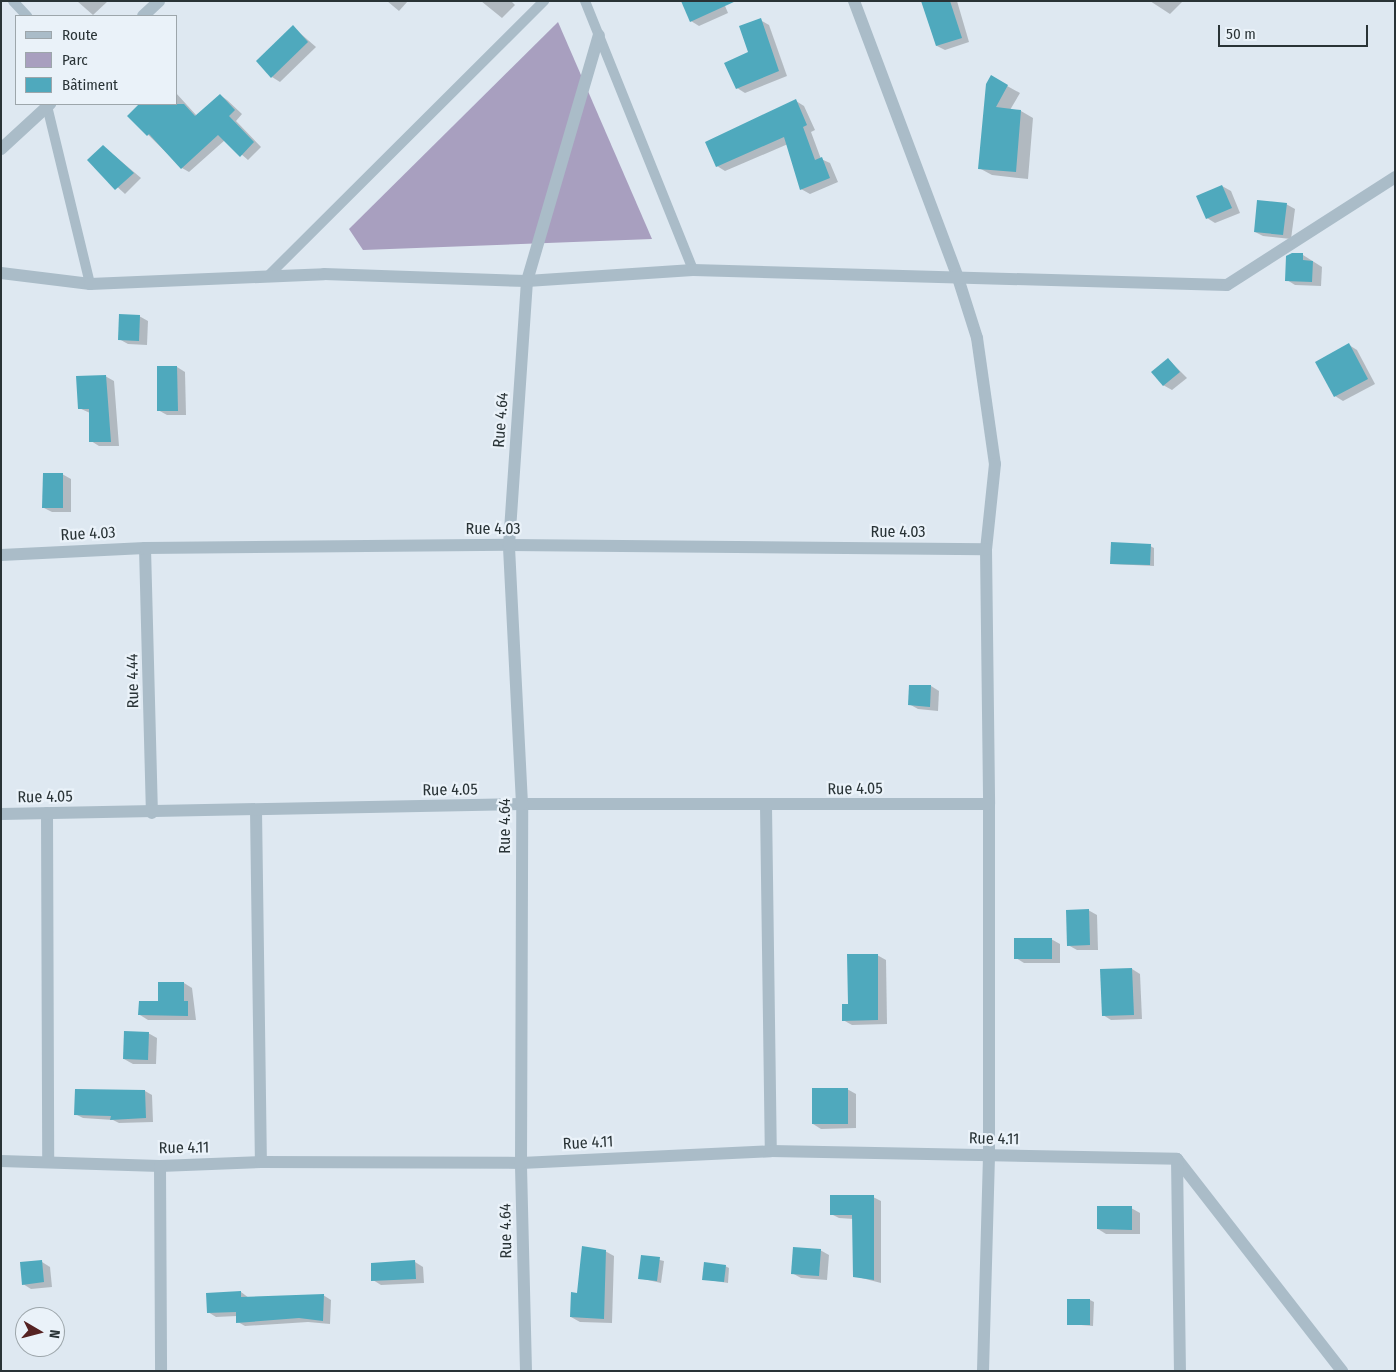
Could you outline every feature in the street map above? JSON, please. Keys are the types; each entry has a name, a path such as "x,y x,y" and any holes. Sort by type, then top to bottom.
{"street":[{"path":"144,15 159,1"},
{"path":"854,1 958,278 977,338 995,464 986,549 989,804 989,1156 983,1371"},
{"name":"Rue 4.64","path":"526,1371 521,1163 522,804 509,545 527,281 599,35"},
{"path":"1,149 49,105"},
{"path":"1,273 90,284 324,274 527,281 693,270 1227,285 1395,177"},
{"name":"Rue 4.03","path":"1,555 145,548 509,545 986,549"},
{"name":"Rue 4.44","path":"145,548 152,813"},
{"name":"Rue 4.05","path":"1,814 152,813 522,804 766,806 989,804"},
{"path":"766,806 771,1152"},
{"path":"256,810 261,1162"},
{"path":"47,813 48,1161"},
{"name":"Rue 4.11","path":"1,1161 160,1166 261,1162 521,1163 771,1152 1177,1159"},
{"path":"1177,1159 1180,1371"},
{"path":"1177,1159 1342,1371"},
{"path":"160,1166 160,1371"}],"lane":[{"path":"13,1 26,15"},
{"path":"268,276 544,1"},
{"path":"585,1 693,270"},
{"path":"49,105 90,284"}],"green space":[{"path":"558,22 652,239 363,250 349,229"}],"building":[{"path":"681,1 736,1 690,22"},
{"path":"921,1 950,1 962,38 936,46"},
{"path":"761,18 779,71 736,89 724,63 748,52 739,26"},
{"path":"293,25 308,42 271,78 256,61"},
{"path":"991,75 1008,85 996,107 1021,110 1016,172 978,169 986,84"},
{"path":"220,94 235,110 229,116 254,142 240,157 218,135 181,169 149,134 147,136 127,116 138,105 184,104 195,116"},
{"path":"796,99 807,125 803,127 815,160 822,157 830,178 800,190 784,137 716,167 705,142"},
{"path":"103,145 134,173 115,190 87,160"},
{"path":"1222,185 1232,208 1206,219 1196,196"},
{"path":"1257,200 1287,203 1283,235 1254,232"},
{"path":"1292,253 1303,253 1303,260 1313,261 1312,282 1285,281 1286,256"},
{"path":"119,314 140,315 139,341 118,340"},
{"path":"1349,343 1368,379 1334,397 1315,362"},
{"path":"1168,358 1180,372 1163,386 1151,372"},
{"path":"157,366 177,366 178,411 157,411"},
{"path":"106,375 111,442 89,442 89,409 78,409 76,376"},
{"path":"43,473 63,473 63,508 42,508"},
{"path":"1111,542 1151,544 1150,565 1110,564"},
{"path":"909,685 931,685 930,707 908,705"},
{"path":"1089,909 1090,945 1067,946 1066,910"},
{"path":"1014,938 1052,938 1052,959 1014,959"},
{"path":"847,954 878,954 878,1020 842,1021 842,1004 848,1004"},
{"path":"1132,968 1134,1015 1102,1016 1100,969"},
{"path":"158,982 184,982 184,1001 188,1001 188,1016 138,1015 139,1001 158,1001"},
{"path":"124,1031 149,1032 148,1060 123,1059"},
{"path":"812,1088 848,1088 848,1124 812,1124"},
{"path":"75,1089 145,1090 146,1118 110,1120 111,1116 74,1115"},
{"path":"830,1195 874,1195 874,1280 853,1277 852,1215 830,1215"},
{"path":"1097,1206 1132,1206 1132,1230 1097,1229"},
{"path":"582,1246 606,1250 604,1319 570,1317 571,1292 577,1293"},
{"path":"793,1247 821,1249 819,1276 791,1274"},
{"path":"641,1255 660,1257 657,1281 638,1279"},
{"path":"42,1260 44,1282 22,1285 20,1262"},
{"path":"415,1260 416,1279 371,1281 371,1263"},
{"path":"704,1262 726,1265 724,1282 702,1280"},
{"path":"241,1291 241,1297 324,1294 323,1321 299,1318 236,1323 236,1312 207,1313 206,1293"},
{"path":"1067,1299 1090,1299 1090,1325 1067,1325"}]}
